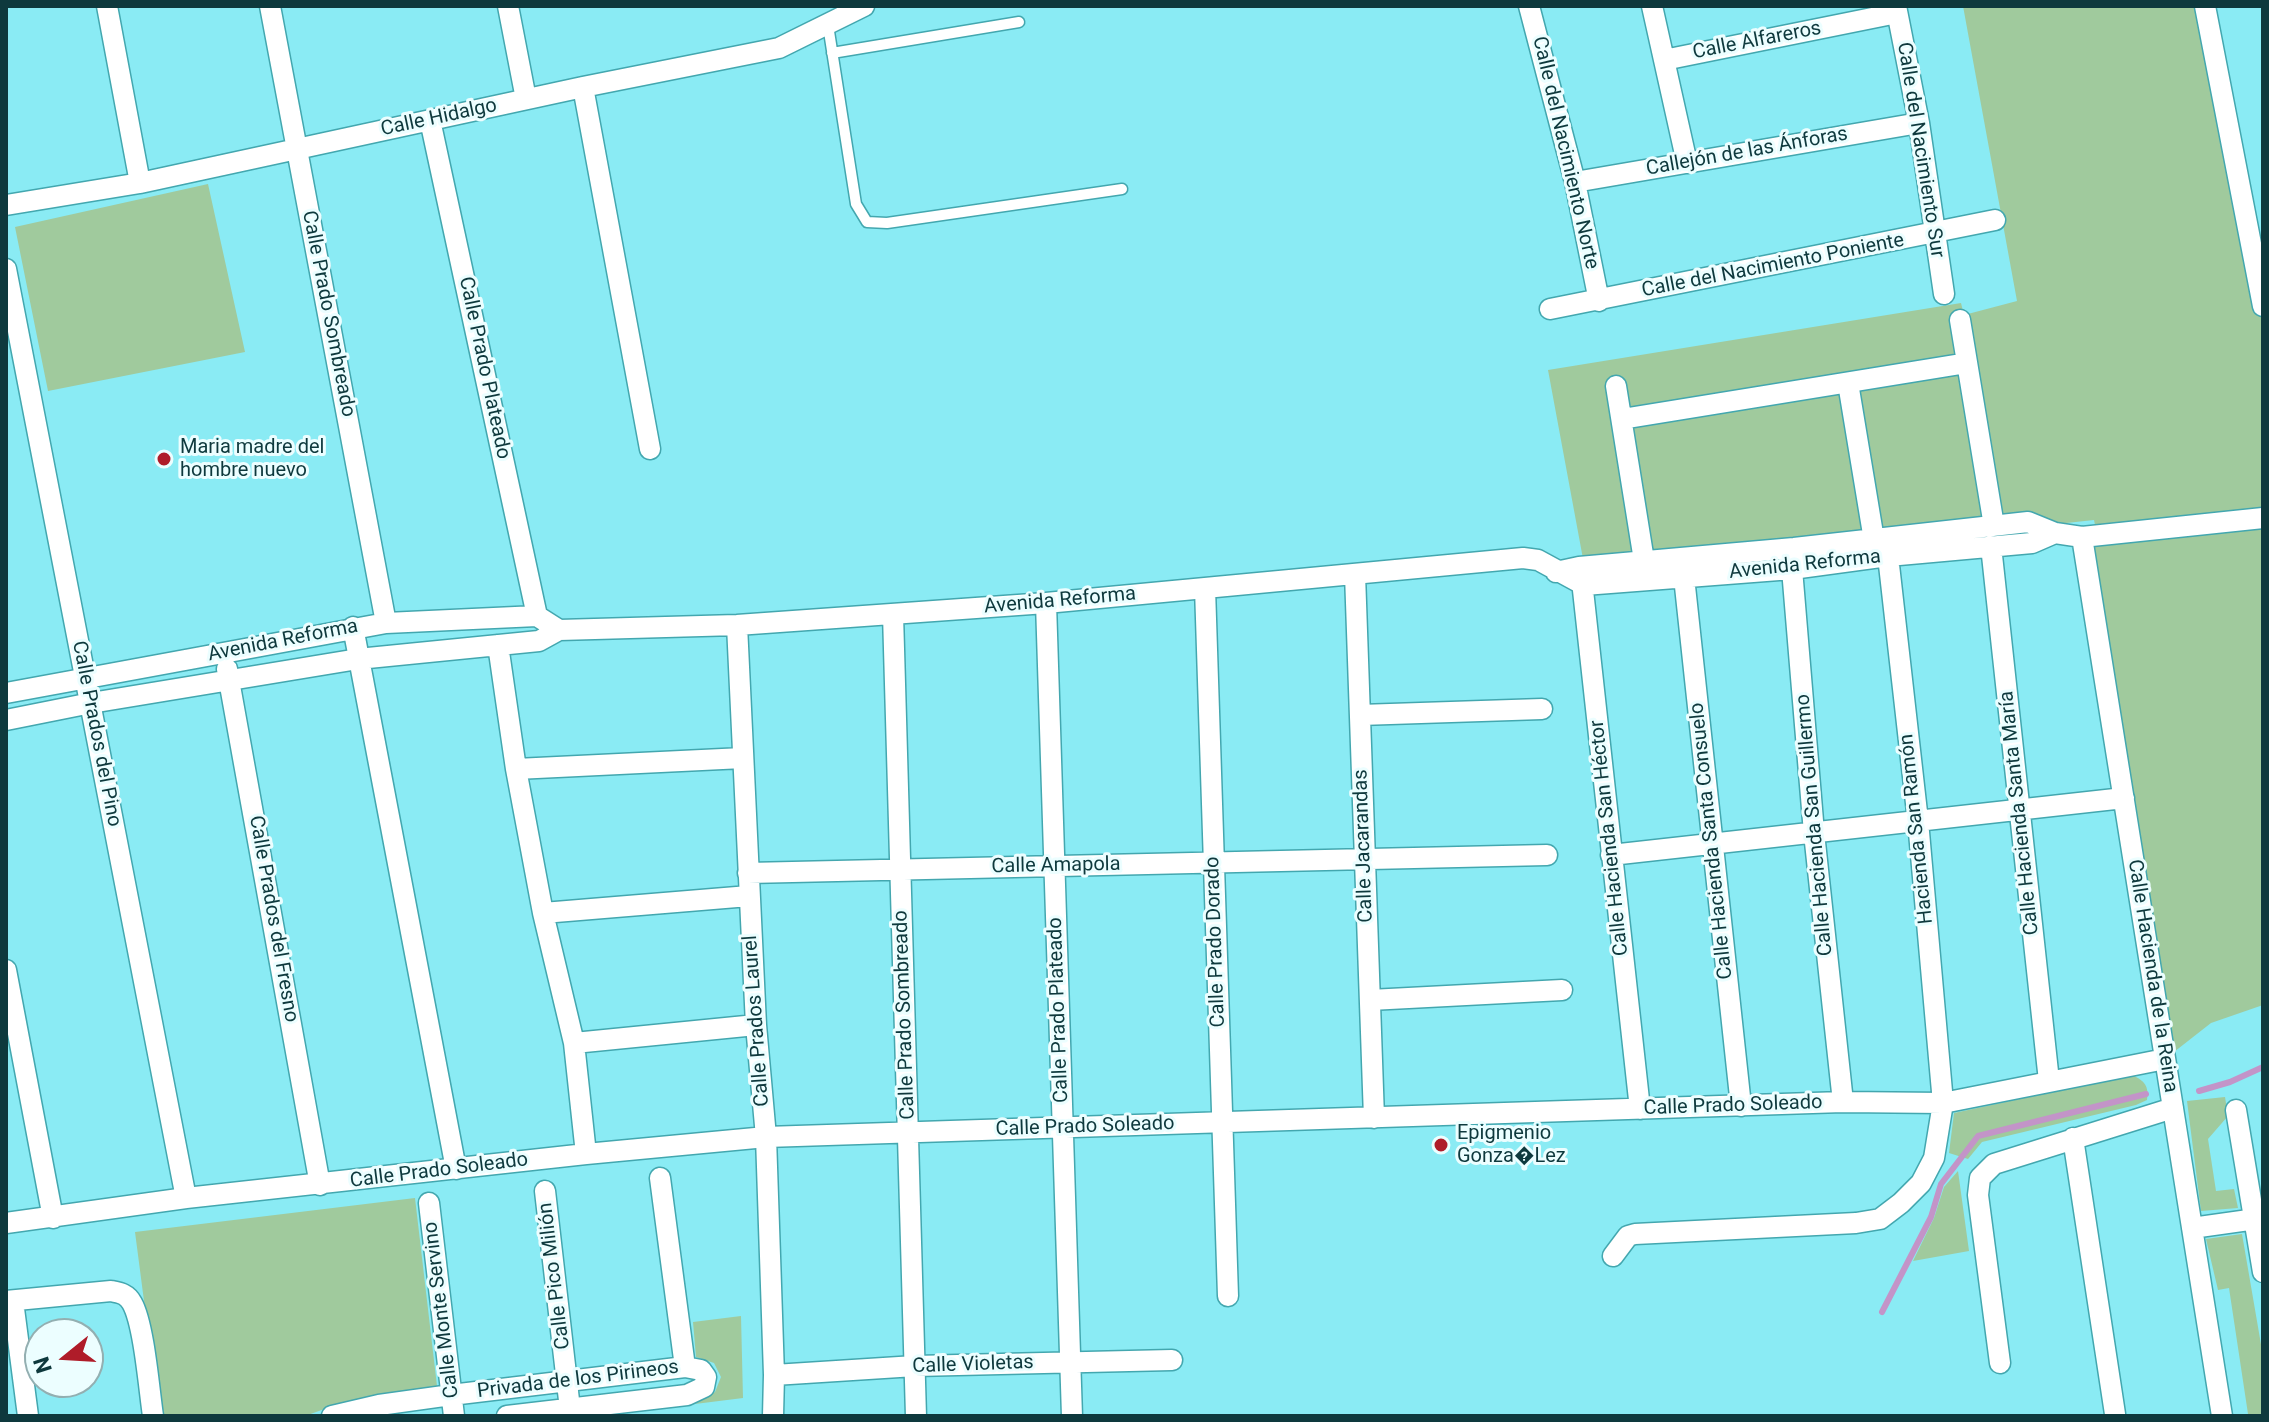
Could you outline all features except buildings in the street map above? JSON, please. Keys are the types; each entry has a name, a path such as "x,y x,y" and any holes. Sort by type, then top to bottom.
{"street":[{"path":"107,6 140,183"},
{"name":"Calle Prado Sombreado","path":"270,6 386,623"},
{"path":"508,6 526,99"},
{"name":"Calle Hidalgo","path":"6,205 140,183 779,48 864,6"},
{"name":"Calle del Nacimiento Norte","path":"1529,6 1575,182 1599,301"},
{"path":"1652,6 1687,163"},
{"path":"2205,6 2263,306"},
{"name":"Calle Alfareros","path":"1664,60 1897,10"},
{"name":"Calle del Nacimiento Sur","path":"1897,10 1919,123 1944,294"},
{"path":"583,87 650,449"},
{"name":"Calle Prado Plateado","path":"430,120 537,616"},
{"name":"Callejón de las Ánforas","path":"1575,182 1919,123"},
{"name":"Calle del Nacimiento Poniente","path":"1550,309 1995,220"},
{"name":"Calle Prados del Pino","path":"6,269 186,1198"},
{"name":"Calle Hacienda Santa María","path":"1960,320 1992,536 2049,1081"},
{"path":"1622,419 1967,363"},
{"path":"1848,383 1874,540"},
{"path":"1616,386 1646,571"},
{"name":"Avenida Reforma","path":"6,720 358,659 539,641 559,630 737,625 1046,603 1523,558 1538,560 1556,572 1582,576 1646,571 1794,548 1874,540 1992,536 2032,543 2055,533 2082,537 2263,518"},
{"name":"Avenida Reforma","path":"1646,571 1684,577 1792,569 1888,556 1992,536"},
{"name":"Calle Hacienda de la Reina","path":"2082,537 2222,1416"},
{"name":"Calle Hacienda San Guillermo","path":"1794,548 1792,569 1814,833 1843,1102"},
{"name":"Hacienda San Ramón","path":"1613,1256 1628,1236 1635,1234 1856,1223 1880,1219 1921,1183 1934,1158 1943,1103 1918,821 1888,556"},
{"name":"Calle Jacarandas","path":"1355,574 1374,1118"},
{"name":"Calle Hacienda San Héctor","path":"1582,576 1640,1109"},
{"name":"Calle Hacienda Santa Consuelo","path":"1684,577 1741,1106"},
{"name":"Calle Prado Dorado","path":"1205,588 1228,1296"},
{"name":"Calle Prado Plateado","path":"1046,603 1072,1416"},
{"name":"Calle Prado Sombreado","path":"893,614 916,1416"},
{"path":"537,616 559,630"},
{"name":"Avenida Reforma","path":"6,693 353,627 537,616"},
{"name":"Calle Prados Laurel","path":"737,625 756,1025 766,1137 773,1416"},
{"path":"353,627 456,1169"},
{"path":"498,645 516,769 543,913 574,1043 586,1154"},
{"name":"Calle Prados del Fresno","path":"223,653 320,1185"},
{"path":"1360,715 1542,709"},
{"path":"516,769 743,758"},
{"path":"1611,855 2124,798"},
{"name":"Calle Amapola","path":"748,873 1547,855"},
{"path":"543,913 749,896"},
{"path":"6,970 53,1218"},
{"path":"1370,1000 1562,990"},
{"path":"574,1043 756,1025"},
{"name":"Calle Prado Soleado","path":"6,1223 186,1198 766,1137 1843,1102 1943,1103 2165,1059"},
{"path":"2000,1363 1978,1195 1980,1178 1994,1164 2173,1108"},
{"path":"2236,1110 2258,1219 2263,1272"},
{"path":"2073,1138 2115,1414"},
{"path":"660,1178 685,1367"},
{"name":"Calle Pico Milión","path":"545,1191 567,1380 562,1412"},
{"name":"Calle Monte Servino","path":"429,1203 454,1416"},
{"path":"2192,1228 2258,1219"},
{"path":"28,1416 9,1301 111,1291 125,1294 138,1319 153,1416"},
{"name":"Calle Violetas","path":"774,1375 915,1366 1172,1360"},
{"name":"Privada de los Pirineos","path":"332,1416 379,1405 451,1395 685,1367 701,1370 706,1377 704,1387 660,1408 507,1416"}],"lane":[{"path":"832,53 1019,22"},
{"path":"828,25 856,204 867,222 887,223 1122,189"}],"green space":[{"path":"1963,6 2205,6 2263,295 2263,1005 2211,1023 2165,1059 2082,537 2097,535 2094,520 1586,575 1548,370 1961,303 1964,315 2017,301"},
{"path":"208,184 245,352 48,391 15,227"},
{"path":"2132,1075 2147,1088 2147,1100 2136,1105 1982,1142 1968,1159 1949,1153 1954,1113"},
{"path":"2225,1097 2228,1116 2208,1139 2216,1191 2234,1189 2238,1208 2201,1211 2187,1101"},
{"path":"1958,1171 1969,1251 1913,1261 1934,1218 1944,1187"},
{"path":"415,1198 437,1386 341,1403 305,1416 159,1416 135,1232"},
{"path":"2242,1234 2263,1356 2263,1416 2241,1416 2248,1414 2229,1288 2218,1290 2206,1239"},
{"path":"741,1316 743,1398 695,1404 715,1392 721,1377 714,1363 696,1357 693,1322"}],"waterway":[{"path":"2199,1091 2230,1082 2263,1067"},
{"path":"1882,1312 1931,1217 1941,1184 1978,1136 2146,1094"}],"place":[{"name":"Maria madre del hombre nuevo","path":"164,459"},
{"name":"Epigmenio Gonza�Lez","path":"1441,1145"}]}
